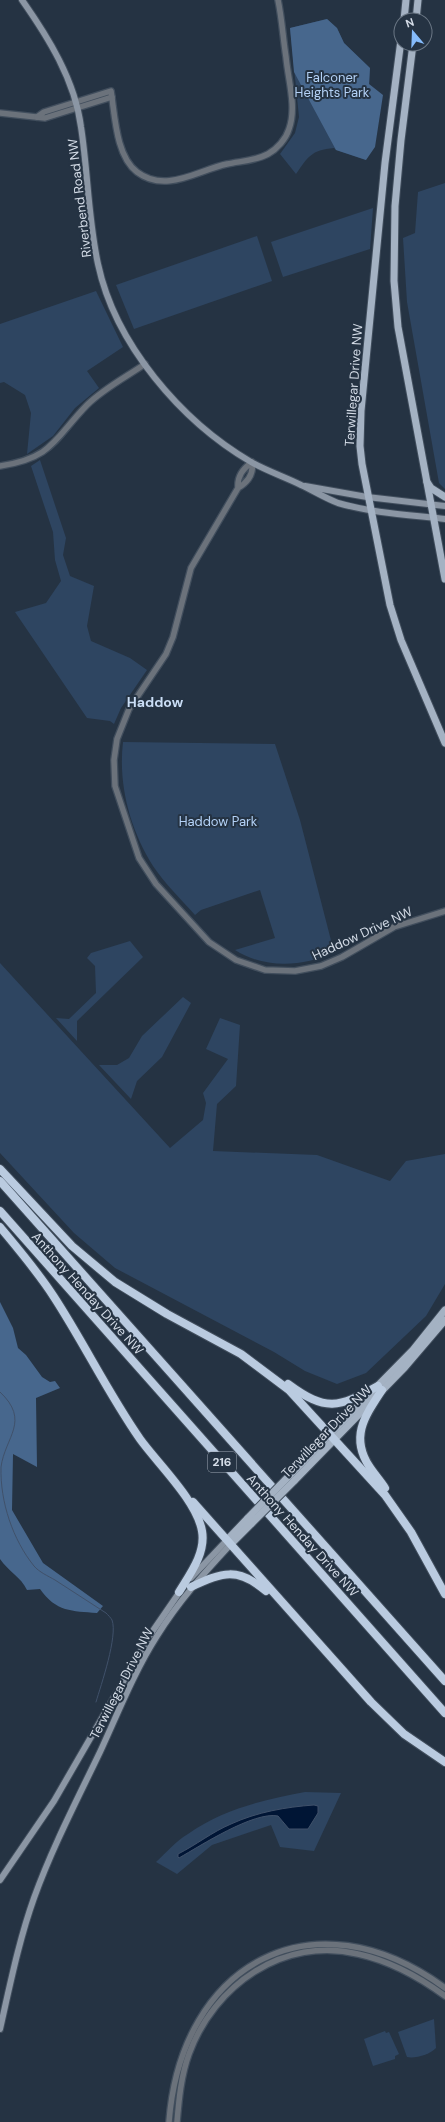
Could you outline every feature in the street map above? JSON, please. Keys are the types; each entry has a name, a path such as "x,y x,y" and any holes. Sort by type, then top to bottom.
{"highway":[{"path":"0,1168 72,1246 115,1282 167,1314 241,1354 278,1380 333,1437 385,1495 398,1512"},
{"name":"Anthony Henday Drive NW","path":"0,1181 445,1681"},
{"name":"Anthony Henday Drive NW","path":"0,1211 445,1713"},
{"path":"0,1227 53,1295 117,1404 141,1440 195,1512 202,1533 202,1542 198,1561 179,1592"},
{"path":"278,1380 287,1383 304,1396 319,1402 334,1404 352,1400 380,1388"},
{"path":"380,1388 361,1425 360,1444 363,1455 384,1486 445,1594"},
{"path":"158,1462 287,1608 392,1723 415,1742 445,1762"},
{"path":"191,1587 220,1574 237,1574 257,1583 287,1608"}],"main road":[{"name":"Riverbend Road NW","path":"22,0 50,42 76,106 81,126 90,216 98,266 111,303 122,328 145,364 180,407 214,436 252,462 302,485 318,495 338,502 370,509 445,519"},
{"path":"405,12 406,0"},
{"path":"417,12 418,0"},
{"name":"Terwillegar Drive NW","path":"399,52 385,163 361,411 360,446 367,497 390,605 401,640 445,743"},
{"path":"412,52 400,155 394,230 394,268 398,327 445,579"},
{"path":"426,479 431,488 445,497"},
{"name":"Riverbend Road NW","path":"302,485 367,497 445,506"},
{"path":"442,565 445,550"},
{"name":"Terwillegar Drive NW","path":"380,1388 445,1310"},
{"name":"Terwillegar Drive NW","path":"0,1880 54,1801 150,1635 179,1592 380,1388 427,1343 445,1320"},
{"name":"Terwillegar Drive NW","path":"0,2029 24,1926 46,1868 145,1657 157,1636 191,1587 229,1542"}],"street":[{"path":"0,113 36,117 44,112 76,106 111,94 120,146 124,157 137,172 150,179 176,181 220,165 253,160 267,155 278,147 286,136 292,116 278,0"},
{"path":"0,466 23,462 45,451 62,436 87,405 145,364"},
{"name":"Haddow Drive NW","path":"238,488 238,480 244,468 252,462"},
{"name":"Haddow Drive NW","path":"252,462 252,474 244,484 238,488 191,568 173,637 166,654 129,709 117,739 114,760 115,786 140,858 156,884 209,942 236,960 265,970 295,971 321,966 342,957 394,927 445,911"},
{"path":"169,2122 178,2068 187,2043 200,2016 217,1993 247,1967 271,1956 306,1946 334,1944 353,1946 397,1960 445,1988"},
{"path":"177,2122 184,2068 203,2023 222,1996 241,1980 271,1962 296,1954 314,1951 341,1951 358,1954 408,1972 432,1986 445,1996"}],"green space":[{"name":"Falconer Heights Park","path":"327,19 337,28 344,43 370,68 366,160 334,148 326,149 311,155 296,174 280,154 295,133 299,117 290,28"},
{"name":"Falconer Heights Park","path":"327,19 337,28 344,43 370,68 369,84 383,95 375,147 366,160 336,150 294,72 290,28"},
{"path":"445,183 445,489 439,483 407,302 403,238 415,233 418,192"},
{"path":"373,208 370,249 283,277 271,242"},
{"path":"257,236 272,281 134,329 116,285"},
{"path":"96,291 123,347 87,371 99,388 75,408 53,436 27,454 31,413 25,395 4,382 0,383 0,324"},
{"path":"40,460 66,538 63,555 70,576 94,586 87,626 91,641 130,658 147,670 121,708 114,724 110,721 87,718 15,612 46,603 61,581 55,560 53,532 31,466"},
{"name":"Haddow Park","path":"123,742 275,744 300,820 334,952 310,961 284,964 258,960 235,950 275,938 260,890 201,910 195,915 158,873 138,837 132,822 124,790 122,774"},
{"path":"130,941 143,957 77,1021 77,1041 56,1018 69,1019 96,993 95,966 87,958 91,953"},
{"path":"0,963 170,1148 203,1120 206,1103 203,1093 228,1059 206,1049 220,1018 240,1025 236,1086 217,1104 213,1151 317,1155 390,1181 406,1161 445,1154 445,1284 426,1316 366,1373 337,1384 305,1371 274,1352 115,1268 74,1233 0,1153"},
{"path":"183,997 191,1003 162,1057 137,1081 131,1099 99,1065 117,1065 129,1058 142,1036"},
{"path":"0,1302 13,1328 18,1348 26,1355 42,1377 50,1382 55,1381 60,1388 36,1398 37,1467 13,1454 12,1510 43,1563 103,1606 97,1613 65,1609 52,1602 40,1589 27,1590 21,1581 0,1559"},
{"path":"305,1792 341,1793 314,1851 280,1847 271,1825 212,1845 177,1874 156,1862 184,1837 216,1818 259,1802"},
{"path":"434,2019 436,2048 423,2056 407,2057 398,2032"},
{"path":"385,2031 386,2033 389,2032 399,2054 395,2056 395,2059 373,2066 364,2039"}],"shaded area":[{"path":"318,1806 318,1813 308,1829 289,1829 278,1816 268,1816 242,1824 213,1838 179,1858 178,1857 178,1854 224,1827 251,1816 293,1807"}],"waterway":[{"path":"0,1392 9,1402 14,1412 15,1421 14,1429 3,1456 1,1467 1,1480 5,1507 14,1532 27,1556 38,1570 106,1613 112,1620 113,1637 111,1648 96,1702"}],"district":[{"name":"Haddow","path":"155,702"}]}
